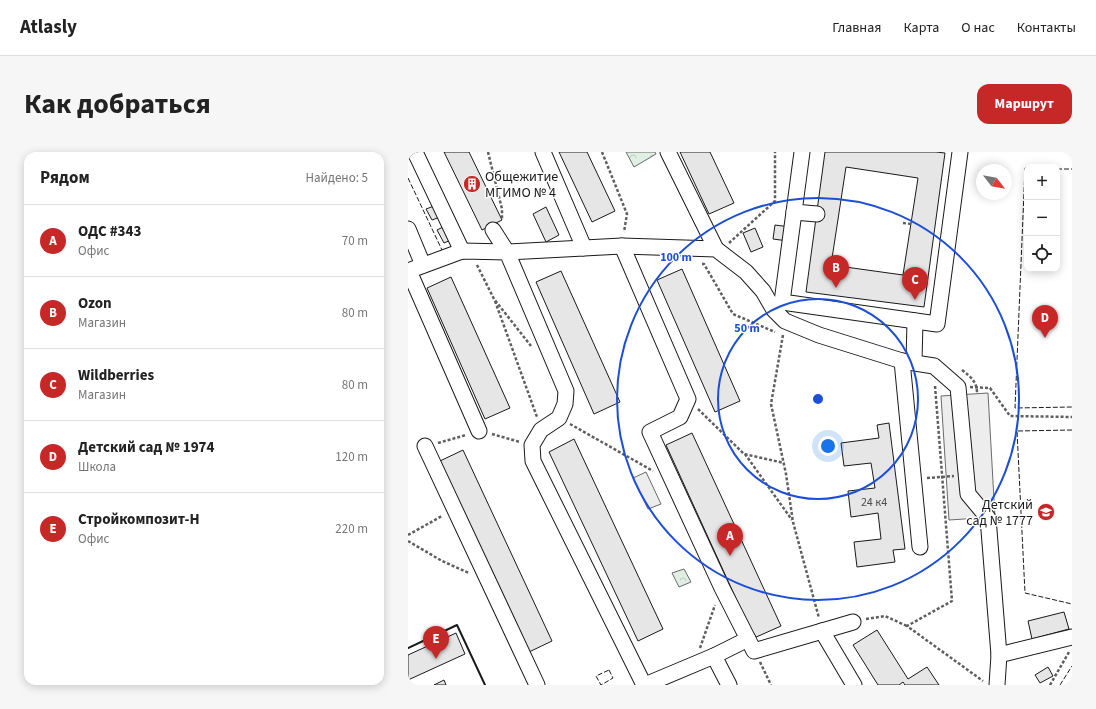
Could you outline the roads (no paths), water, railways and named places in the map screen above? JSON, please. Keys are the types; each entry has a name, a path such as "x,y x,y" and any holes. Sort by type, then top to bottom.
{"lane":[{"path":"415,152 466,252"},
{"path":"543,152 583,248"},
{"path":"668,152 718,250 746,272 763,291 774,310 785,321 818,335 908,361 934,366 958,387 968,494 988,518 999,655 997,685"},
{"path":"802,152 782,302 937,324 960,152"},
{"path":"794,212 817,214"},
{"path":"497,227 566,391 565,404 559,418 541,430 532,445 533,461 644,685 714,656 751,645 822,631 853,622"},
{"path":"408,229 421,260"},
{"path":"622,246 688,399 680,418 650,432 722,588 751,645"},
{"path":"480,431 408,271 421,260 466,252 507,252 622,246 718,250"},
{"path":"915,321 908,361 913,480 920,547"},
{"path":"426,446 537,685"},
{"path":"822,631 854,685"},
{"path":"999,655 1072,637"},
{"path":"714,656 729,685"}],"place":[{"name":"Общежитие МГИМО № 4","path":"472,184"},
{"name":"Ozon","path":"836,288"},
{"name":"Wildberries","path":"915,300"},
{"name":"Детский сад № 1974","path":"1045,338"},
{"name":"Детский сад № 1777","path":"1046,512"},
{"name":"ОДС #343","path":"730,556"},
{"name":"Стройкомпозит-Н","path":"436,659"}]}
